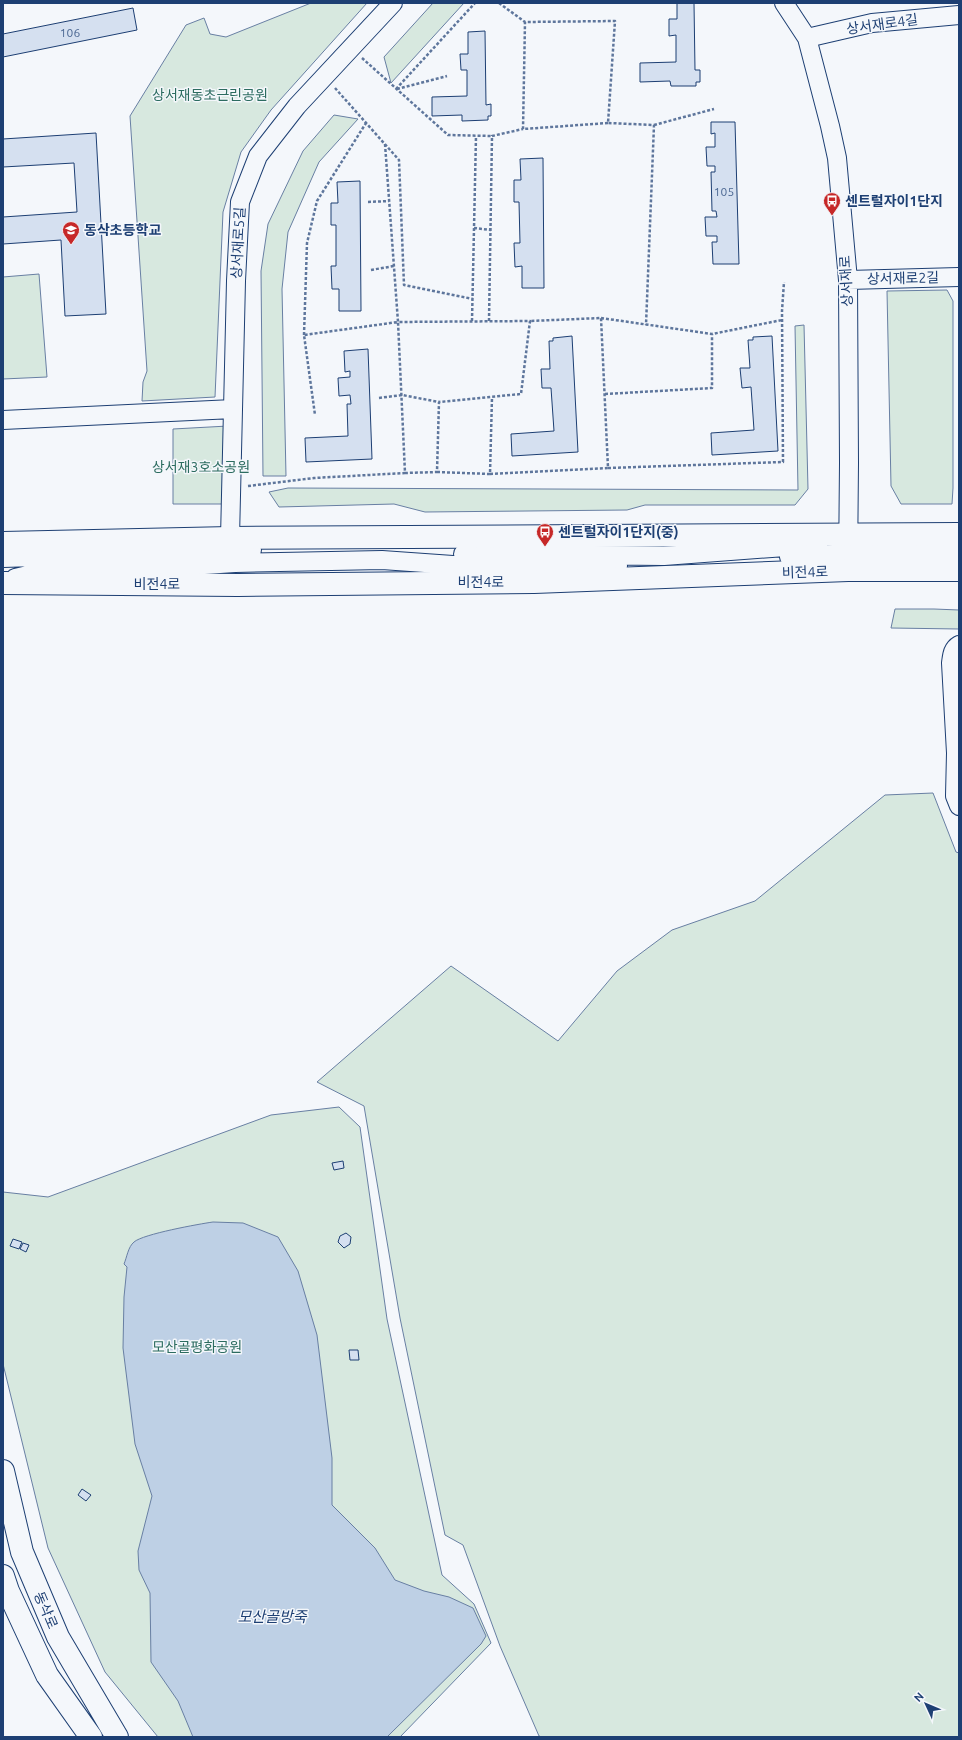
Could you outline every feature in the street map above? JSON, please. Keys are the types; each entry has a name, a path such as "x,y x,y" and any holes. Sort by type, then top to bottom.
{"main road":[{"name":"비전4로","path":"3,582 238,585 534,582 583,580 848,550 959,534"},
{"name":"비전4로","path":"3,543 332,537 848,550 959,570"},
{"name":"동삭로","path":"3,1472 22,1552 58,1637 117,1737"},
{"name":"동삭로","path":"3,1576 8,1591 47,1675 91,1737"}],"street":[{"name":"상서재로5길","path":"230,538 240,202 258,156 297,106 393,3"},
{"name":"상서재로","path":"784,3 807,38 837,158 848,280 848,550"},
{"name":"상서재로4길","path":"807,38 872,23 959,15"},
{"name":"상서재로2길","path":"848,280 959,277"},
{"path":"3,420 233,409"},
{"path":"332,537 393,548 463,554 664,556 799,546 814,542 848,550 959,553"},
{"path":"539,571 959,542"},
{"path":"3,558 230,550 393,548"},
{"path":"3,571 158,568 235,563 382,560 539,571 583,580"},
{"path":"3,582 45,571"},
{"path":"959,645 952,654 951,663 957,753 954,796 959,806"}],"path":[{"path":"396,89 475,3"},
{"path":"500,3 525,22 615,21 608,124"},
{"path":"523,129 525,22"},
{"path":"351,48 448,135 492,136 523,129 608,124 654,125 714,109"},
{"path":"396,89 447,76"},
{"path":"325,77 399,160 404,285 473,299"},
{"path":"315,415 304,335 307,243 317,201 366,123"},
{"path":"646,325 654,125"},
{"path":"472,321 476,136"},
{"path":"489,321 492,136"},
{"path":"385,144 398,322 405,473"},
{"path":"368,202 389,200"},
{"path":"474,228 491,230"},
{"path":"371,270 394,266"},
{"path":"231,488 314,478 405,473 437,472 490,474 783,462 782,320 784,282"},
{"path":"304,335 398,322 530,321 601,318 712,334 782,320"},
{"path":"601,318 608,468"},
{"path":"379,398 402,395 438,402 521,394 530,321"},
{"path":"605,394 712,388 712,334"},
{"path":"490,474 492,397"},
{"path":"437,472 438,402"}],"green space":[{"name":"상서재동초근린공원","path":"311,3 367,3 271,110 241,152 223,212 215,397 142,401 143,382 147,371 130,116 186,25 204,18 210,34 226,37"},
{"path":"433,3 464,3 391,83 384,57"},
{"path":"334,115 358,119 319,162 288,232 282,289 286,476 263,476 261,271 268,224 303,151"},
{"path":"39,274 47,377 3,379 3,277"},
{"path":"947,290 953,301 952,504 901,504 891,486 887,291"},
{"path":"804,325 808,489 795,505 645,505 627,510 425,512 394,504 279,507 269,492 288,488 798,490 795,326"},
{"name":"상서재3호소공원","path":"228,426 228,504 173,504 173,429"},
{"path":"895,609 959,610 959,629 891,628"},
{"path":"933,793 956,852 959,853 959,1737 539,1736 500,1646 463,1545 445,1535 400,1318 364,1106 317,1082 451,966 558,1041 617,971 672,930 755,901 885,795"},
{"name":"모산골평화공원","path":"339,1107 360,1127 387,1319 442,1575 474,1604 491,1643 400,1737 158,1737 105,1672 48,1548 3,1364 3,1192 48,1197 271,1115"}],"water":[{"name":"모산골방죽","path":"213,1222 243,1223 278,1237 298,1271 317,1335 332,1458 332,1505 375,1548 395,1580 424,1591 449,1597 473,1608 486,1636 481,1644 387,1737 193,1737 178,1701 151,1662 150,1593 139,1570 138,1551 152,1496 135,1444 123,1348 124,1297 127,1267 124,1264 130,1247 139,1239 172,1230"}],"building":[{"path":"677,3 694,3 695,70 700,70 700,82 696,82 696,86 671,86 670,81 640,82 640,63 676,62 676,35 669,36 669,19 677,19"},
{"path":"133,8 137,30 3,57 3,34"},
{"path":"485,31 486,105 491,104 491,116 488,116 488,120 462,121 462,115 432,116 432,97 467,96 467,70 461,70 460,54 468,54 468,32"},
{"path":"711,122 735,122 739,264 713,264 712,242 717,242 717,236 706,236 705,217 717,217 716,211 712,211 711,172 715,172 715,166 707,166 706,147 715,147 715,133 711,134"},
{"path":"96,133 106,314 65,316 61,240 3,244 3,217 77,212 74,163 3,167 3,139"},
{"path":"543,158 544,288 522,288 522,266 515,267 514,243 520,243 519,202 514,202 514,180 521,180 520,159"},
{"path":"360,181 361,311 339,311 339,289 332,289 331,266 336,266 336,225 331,225 331,203 338,203 337,182"},
{"path":"572,336 578,452 512,456 511,434 554,431 551,388 542,388 541,369 550,369 549,341 553,341 553,338"},
{"path":"772,336 778,451 712,455 711,433 754,430 751,387 742,388 740,368 750,368 748,340 753,340 753,337"},
{"path":"368,349 372,459 306,462 305,438 348,436 347,404 351,404 350,395 339,396 338,378 350,377 350,371 345,372 344,351"},
{"path":"343,1161 344,1168 334,1170 332,1163"},
{"path":"346,1233 351,1237 350,1244 344,1248 338,1242 340,1236"},
{"path":"13,1239 22,1242 19,1249 10,1246"},
{"path":"23,1243 29,1245 26,1252 20,1249"},
{"path":"349,1350 358,1350 359,1360 350,1360"},
{"path":"82,1489 91,1495 86,1501 78,1495"}],"place":[{"name":"센트럴자이1단지","path":"832,216"},
{"name":"동삭초등학교","path":"71,245"},
{"name":"센트럴자이1단지(중)","path":"545,547"}]}
